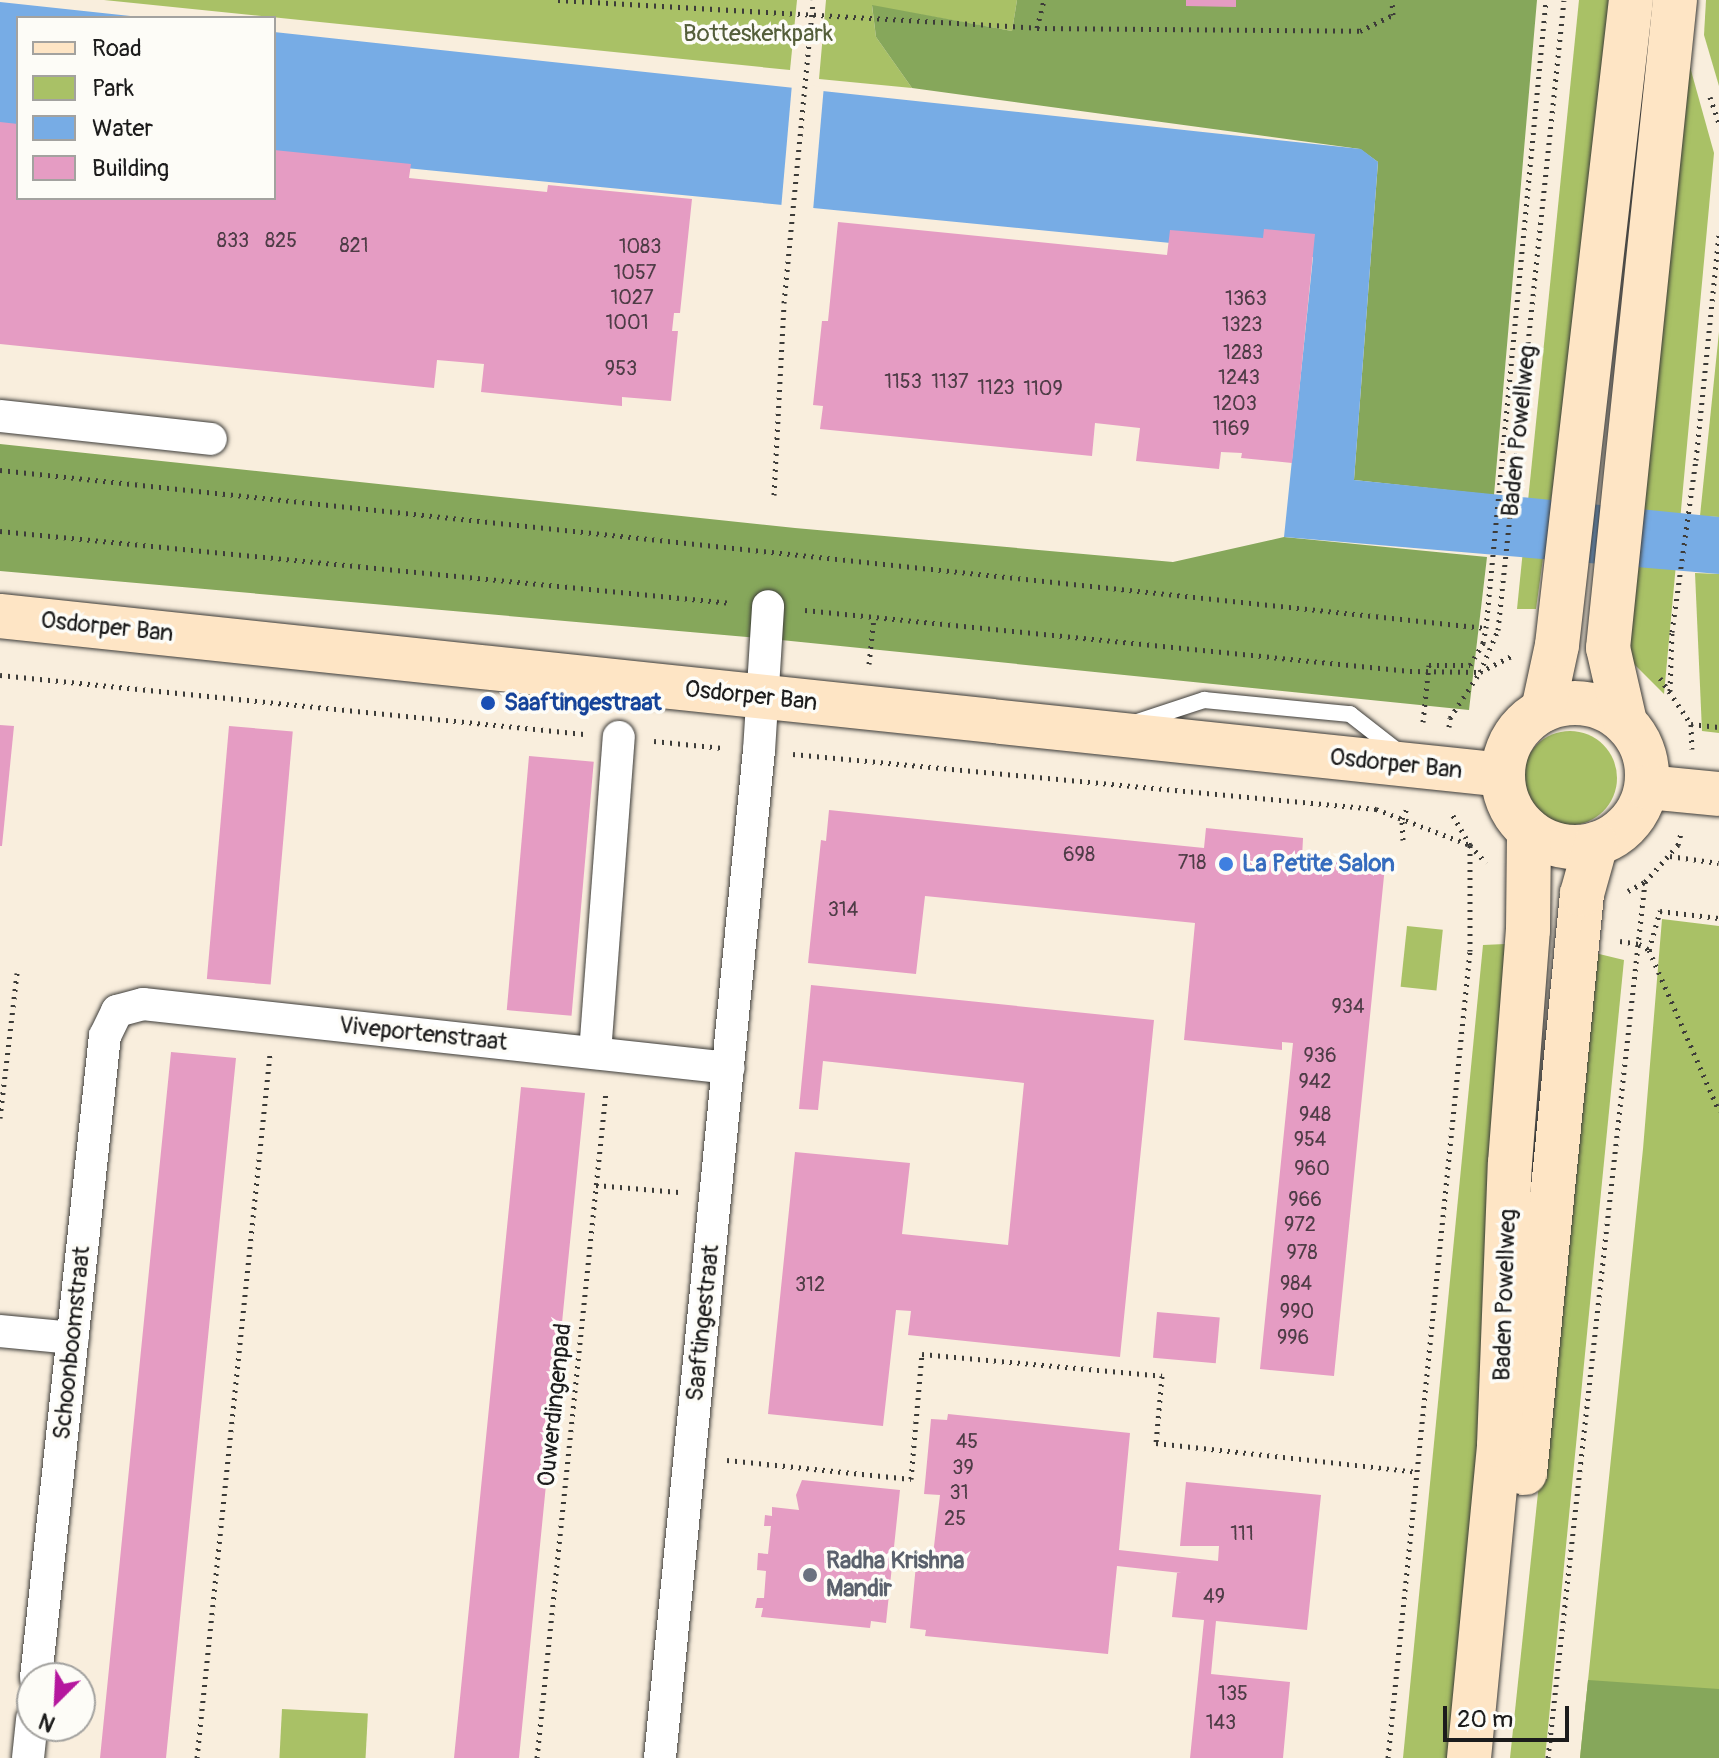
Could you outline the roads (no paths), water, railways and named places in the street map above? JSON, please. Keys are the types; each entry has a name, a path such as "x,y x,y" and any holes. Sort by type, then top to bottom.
{"main road":[{"path":"1543,710 1557,645 1631,0"},
{"path":"1625,722 1607,710 1586,704 1564,703 1543,710 1521,726 1508,749 1503,775 1506,796 1515,815 1529,831 1561,846 1596,844 1615,836 1630,823 1641,806 1647,787 1643,752 1625,722 1608,648 1675,0"},
{"name":"Osdorper Ban","path":"0,616 297,645 764,698 1503,775"},
{"path":"1647,787 1706,792"},
{"name":"Baden Powellweg","path":"1469,1758 1499,1445 1510,1163 1529,915 1529,831"},
{"name":"Baden Powellweg","path":"1496,1758 1582,894 1596,844"}],"street":[{"path":"0,416 211,439"},
{"name":"Saaftingestraat","path":"660,1758 764,698 768,606"},
{"path":"602,1054 619,737"},
{"name":"Viveportenstraat","path":"117,1011 143,1004 729,1068"},
{"name":"Schoonboomstraat","path":"38,1662 105,1036 117,1011"},
{"path":"0,1331 73,1338"}],"lane":[{"path":"297,645 417,679"},
{"path":"588,697 655,685"}],"water":[{"path":"0,2 130,16 16,16 16,129 0,128"},
{"path":"276,32 1361,149 1378,162 1354,480 1719,517 1719,574 1284,537 1313,257 276,155"}],"place":[{"name":"Saaftingestraat","path":"488,703"},
{"name":"La Petite Salon","path":"1226,864"},
{"name":"Radha Krishna Mandir","path":"810,1575"}],"park label":[{"name":"Botteskerkpark","path":"758,34"}]}
